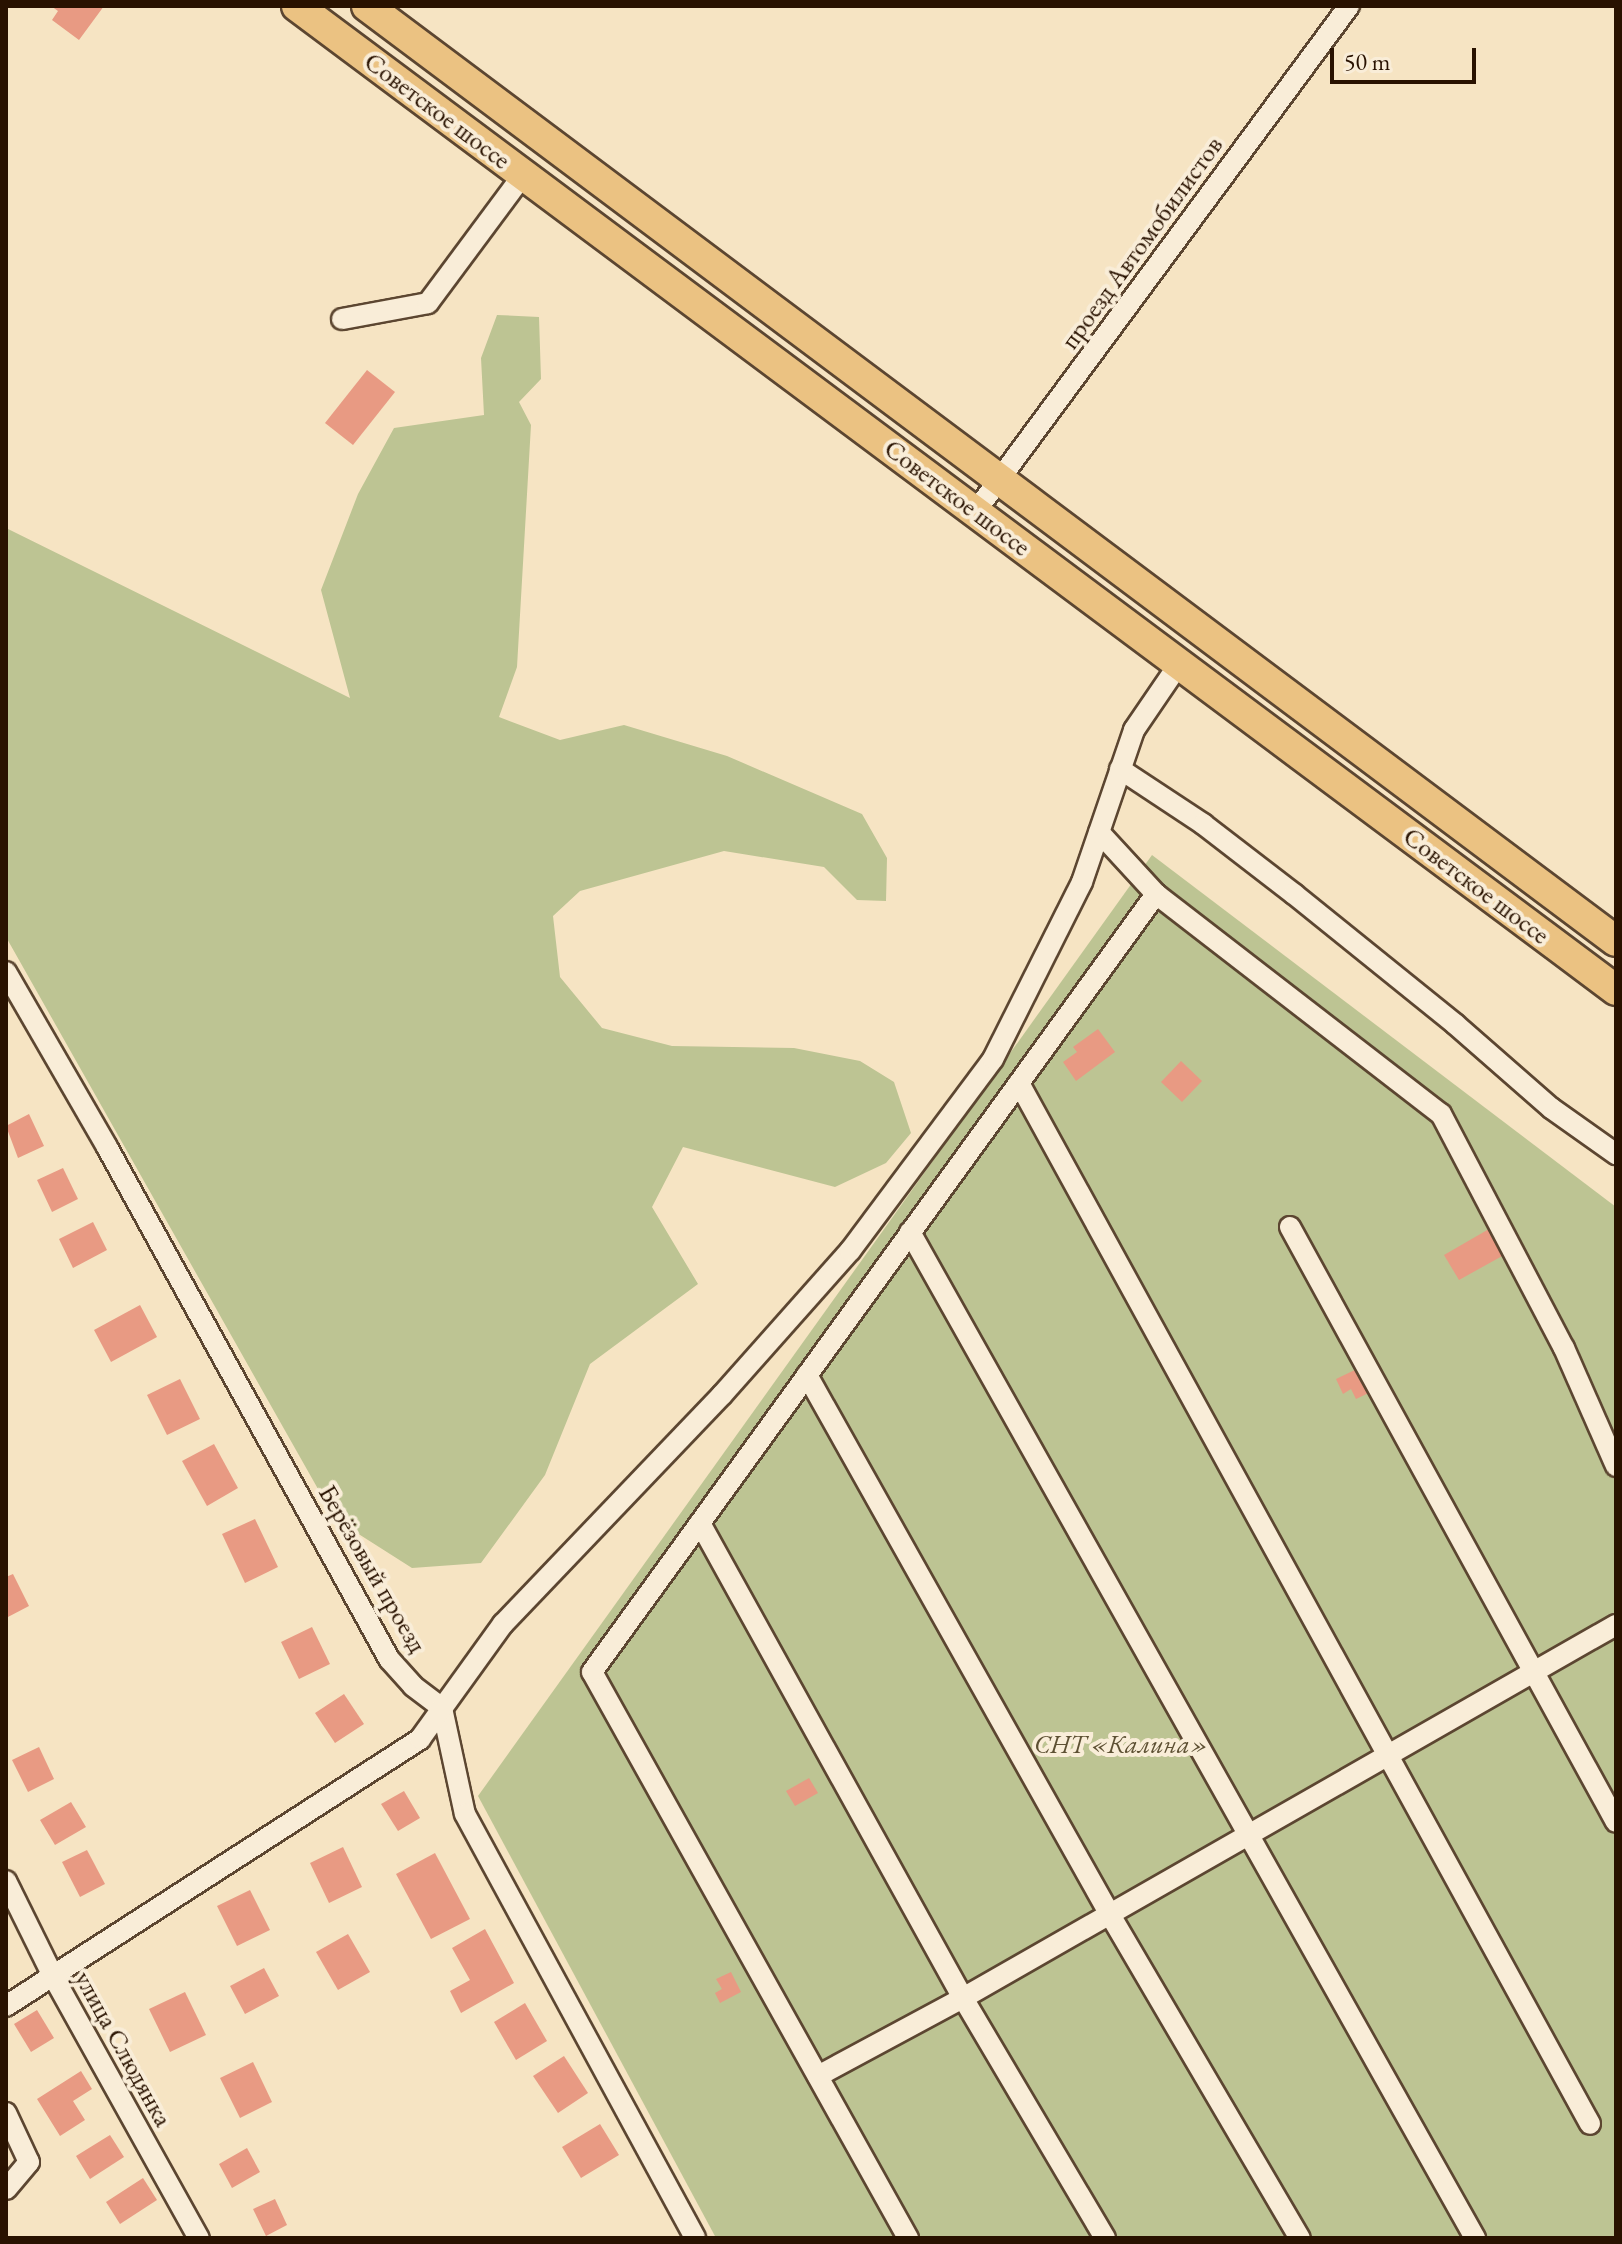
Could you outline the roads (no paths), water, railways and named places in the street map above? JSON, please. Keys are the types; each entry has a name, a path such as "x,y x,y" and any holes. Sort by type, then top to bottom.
{"highway":[{"name":"Советское шоссе","path":"297,6 1616,990"},
{"name":"Советское шоссе","path":"367,6 1616,941"}],"street":[{"name":"проезд Автомобилистов","path":"976,511 1349,6"},
{"path":"342,319 428,303 523,175"},
{"path":"6,2006 54,1978 420,1739 503,1624 722,1395 850,1251 993,1059 1082,882 1134,730 1179,664"},
{"path":"1120,769 1203,824 1294,894 1455,1024 1551,1108 1616,1154"},
{"path":"1099,832 1156,894 1441,1114 1564,1348 1616,1466"},
{"path":"908,2238 592,1672 1156,894"},
{"name":"Берёзовый проезд","path":"6,972 107,1147 389,1659 413,1686 442,1708"},
{"path":"1019,1083 1590,2124"},
{"path":"1290,1227 1616,1822"},
{"path":"910,1232 1475,2238"},
{"path":"807,1375 1109,1913 1300,2238"},
{"path":"700,1523 963,1998 1105,2238"},
{"path":"818,2076 963,1998 1247,1832 1389,1757 1616,1625"},
{"path":"442,1708 465,1814 695,2238"},
{"name":"улица Слюдянка","path":"6,1881 54,1978 199,2238"},
{"path":"6,2113 29,2162 6,2189"}],"park label":[{"name":"СНТ «Калина»","path":"1121,1745"}]}
